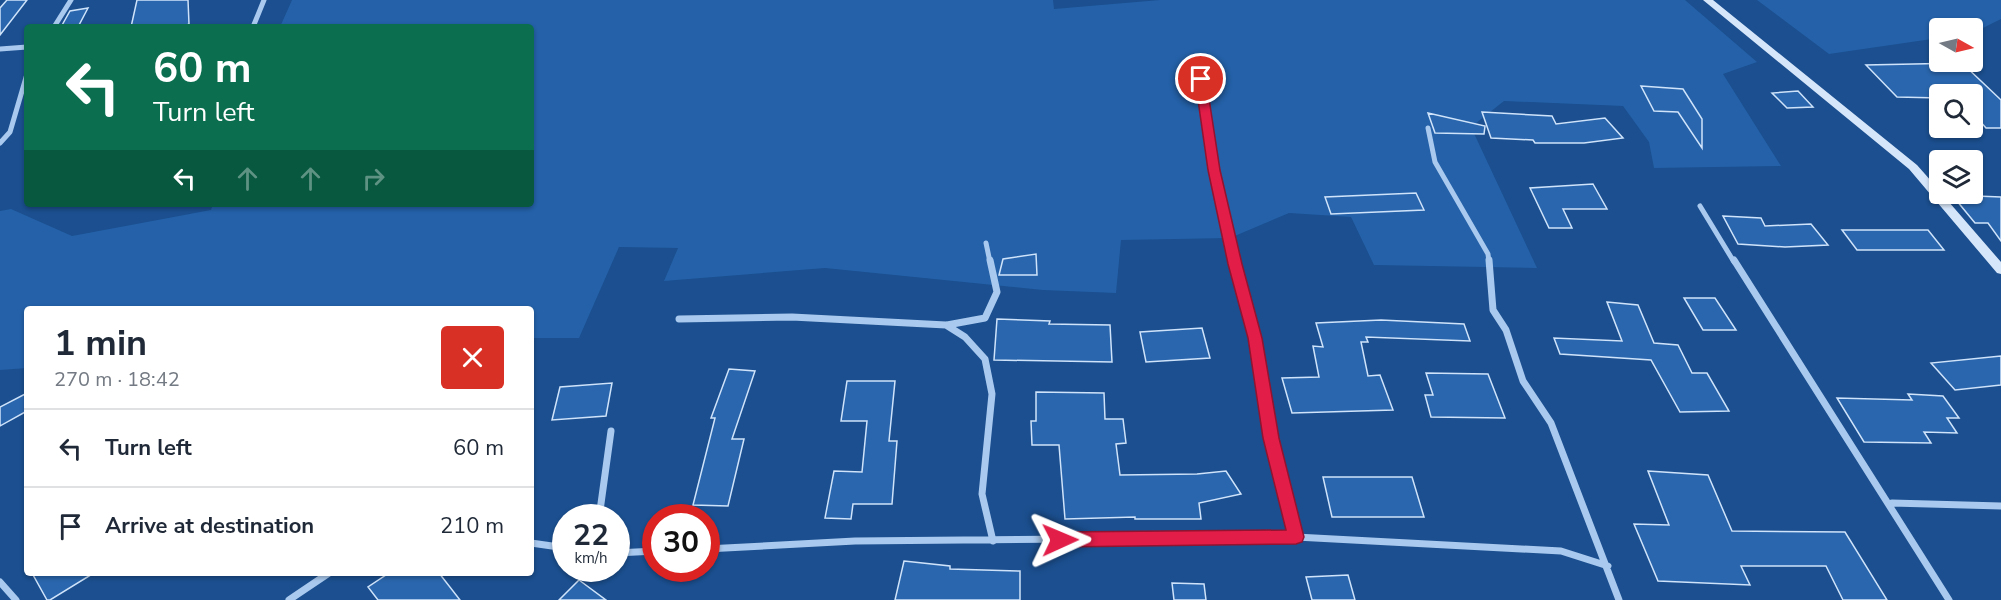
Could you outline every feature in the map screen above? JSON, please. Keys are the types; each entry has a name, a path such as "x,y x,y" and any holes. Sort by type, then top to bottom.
{"street":[{"path":"56,24 71,0"},
{"path":"254,24 264,0"},
{"path":"1707,0 1913,167 2001,270"},
{"path":"0,49 24,47"},
{"path":"1201,79 1214,170 1235,264 1255,338 1271,438 1296,537"},
{"path":"0,143 10,132 24,84"},
{"path":"1428,128 1435,162 1488,254 1493,310 1506,330 1523,381 1551,423 1608,566 1618,600"},
{"path":"1700,206 1764,310 1892,503 1949,600"},
{"path":"679,319 792,317 946,325 985,318 997,292 986,243"},
{"path":"946,325 965,337 985,359 992,394 982,494 993,541"},
{"path":"601,504 611,431"},
{"path":"1892,503 2001,506"},
{"path":"720,548 855,541 1296,537 1561,551 1608,566"},
{"path":"534,543 552,546"},
{"path":"289,600 325,576"},
{"path":"0,582 15,600"}],"shaded area":[{"path":"292,0 1053,0 1054,9 1160,0 1685,0 1757,62 1723,74 1781,166 1654,168 1649,142 1623,106 1504,101 1471,127 1537,268 1374,265 1351,217 1289,213 1230,238 1121,240 1116,293 1043,290 825,268 664,281 678,248 619,247 579,338 534,338 534,306 24,306 24,368 0,370 0,211 11,209 72,236 211,210 212,207 534,207 534,24 281,24"},
{"path":"1757,0 2001,0 2001,19 1983,28 1983,18 1929,18 1929,39 1829,54"}],"building":[{"path":"7,0 27,0 0,35 0,8"},
{"path":"137,0 188,0 189,24 132,24"},
{"path":"88,8 80,24 63,24 70,11"},
{"path":"1929,64 1929,72 1971,72 2001,100 2001,128 1986,128 1983,125 1983,84 1929,84 1929,98 1897,97 1866,65"},
{"path":"1641,86 1683,89 1702,119 1702,148 1678,112 1654,111"},
{"path":"1798,91 1813,107 1787,108 1772,93"},
{"path":"1482,112 1552,116 1556,124 1605,118 1623,138 1584,143 1535,143 1533,140 1491,138"},
{"path":"1428,113 1485,126 1484,134 1435,133"},
{"path":"1593,184 1607,209 1563,209 1572,228 1549,228 1530,188"},
{"path":"1416,193 1424,210 1331,214 1325,197"},
{"path":"1983,196 2001,197 2001,241 1988,223 1975,223 1959,204 1983,204"},
{"path":"1723,216 1761,218 1765,226 1811,224 1828,245 1785,247 1738,244"},
{"path":"1842,230 1928,230 1944,250 1857,250"},
{"path":"1036,254 1037,275 999,275 1003,259"},
{"path":"1684,298 1715,298 1736,330 1703,330"},
{"path":"1607,302 1638,305 1654,343 1678,345 1692,373 1707,373 1729,411 1680,412 1651,360 1560,354 1554,338 1622,341"},
{"path":"997,319 1050,321 1049,324 1110,325 1112,362 994,360"},
{"path":"1381,320 1464,324 1470,341 1366,337 1368,342 1361,342 1368,376 1380,375 1393,410 1292,413 1282,378 1319,377 1313,346 1323,347 1316,323"},
{"path":"1202,328 1210,358 1146,362 1140,332"},
{"path":"2001,356 2001,385 1955,390 1931,363"},
{"path":"729,369 755,371 732,439 744,439 728,506 693,504 715,418 711,418"},
{"path":"1426,373 1488,374 1505,418 1431,417 1425,395 1433,395"},
{"path":"847,381 895,381 889,441 897,441 892,504 853,504 851,519 825,518 834,471 862,472 867,421 841,421"},
{"path":"612,383 606,416 552,420 560,387"},
{"path":"1036,392 1104,393 1105,419 1123,419 1126,443 1116,444 1120,475 1197,474 1226,471 1241,494 1199,503 1201,519 1135,519 1135,517 1065,519 1059,445 1032,445 1031,421 1036,421"},
{"path":"1908,394 1943,396 1959,418 1947,418 1957,433 1924,432 1931,443 1864,442 1837,398 1912,400"},
{"path":"24,395 24,413 0,426 0,407"},
{"path":"1648,471 1708,475 1732,531 1845,532 1887,600 1843,600 1826,566 1741,566 1750,585 1658,581 1634,524 1669,525"},
{"path":"1323,477 1412,477 1424,517 1332,517"},
{"path":"904,561 950,566 950,569 1020,571 1020,600 895,600"},
{"path":"1348,575 1355,600 1312,600 1306,577"},
{"path":"34,576 89,576 50,600 47,600"},
{"path":"384,576 441,576 460,600 378,600 368,587"},
{"path":"577,582 582,582 606,600 559,600"},
{"path":"1172,583 1204,584 1206,600 1174,600"}],"route":[{"path":"1060,540 1214,536 1296,537 1271,438 1255,338 1235,264 1214,170 1201,79"}]}
